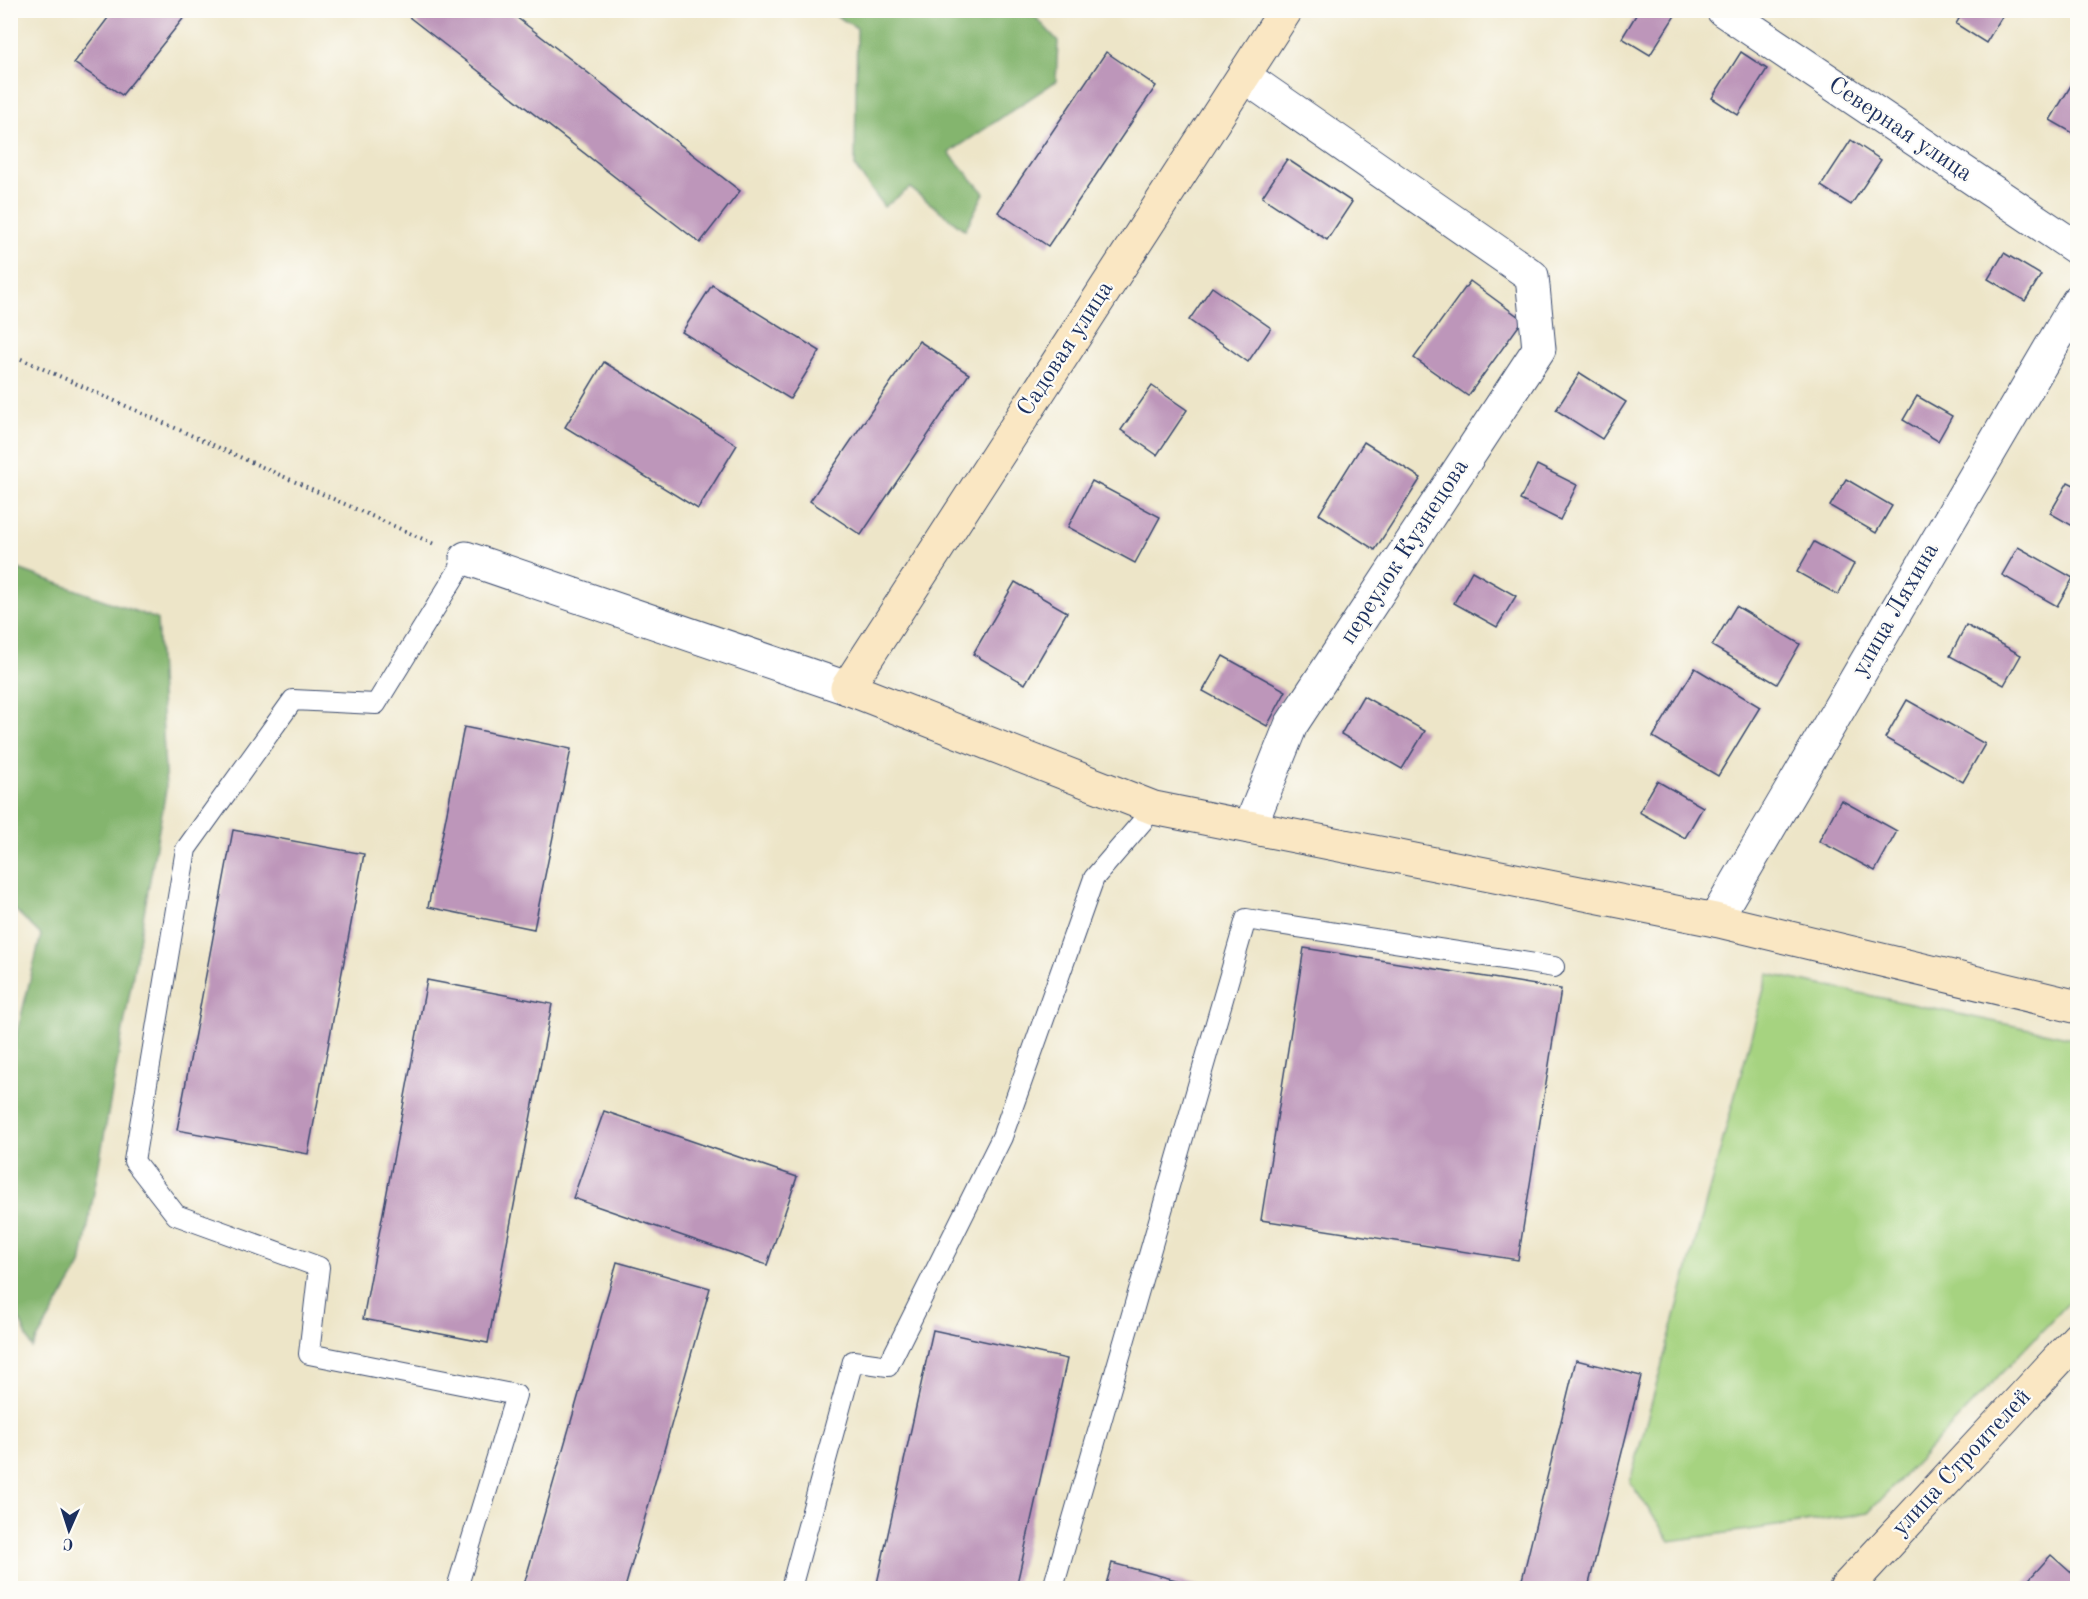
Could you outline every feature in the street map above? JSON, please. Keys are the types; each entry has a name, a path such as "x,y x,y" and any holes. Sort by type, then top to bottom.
{"street":[{"name":"Садовая улица","path":"847,688 1286,10"},
{"name":"Северная улица","path":"1723,10 2078,249"},
{"name":"переулок Кузнецова","path":"1244,76 1532,276 1539,349 1291,725 1251,827"},
{"name":"улица Ляхина","path":"1715,920 2078,301"},
{"path":"466,558 847,688 1154,808 1715,920 2078,1007"},
{"name":"улица Строителей","path":"1846,1588 2078,1338"}],"lane":[{"path":"457,1588 516,1395 309,1354 319,1268 176,1215 134,1161 186,849 293,700 376,704 466,558"},
{"path":"791,1588 853,1361 888,1366 1002,1137 1094,878 1154,808"},
{"path":"1053,1588 1246,919 1554,966"}],"path":[{"path":"10,354 466,558"}],"green space":[{"path":"828,11 984,11 992,16 1006,11 1030,11 1058,41 1056,81 949,153 984,193 965,230 910,188 884,207 855,167 857,28"},
{"path":"10,566 157,619 166,790 81,1265 32,1348 11,1300 10,1061 41,935 11,906"},
{"path":"1768,974 2077,1039 2077,1294 1868,1513 1670,1541 1630,1482"}],"building":[{"path":"114,10 190,10 122,95 74,63"},
{"path":"400,10 507,10 740,191 700,243"},
{"path":"1639,10 1671,10 1676,14 1650,55 1622,38"},
{"path":"1964,10 2006,10 1986,43 1956,24"},
{"path":"1106,52 1156,86 1048,246 998,212"},
{"path":"1741,52 1767,69 1738,115 1712,98"},
{"path":"2078,74 2078,136 2050,120"},
{"path":"1851,140 1881,160 1851,205 1821,186"},
{"path":"1287,159 1352,202 1327,240 1262,197"},
{"path":"2004,253 2041,275 2025,301 1988,279"},
{"path":"1470,281 1523,320 1468,396 1414,358"},
{"path":"712,285 820,351 790,399 682,332"},
{"path":"1212,287 1271,328 1248,362 1189,320"},
{"path":"919,341 969,374 861,535 810,501"},
{"path":"604,362 737,445 698,509 565,427"},
{"path":"1580,373 1626,402 1602,439 1556,410"},
{"path":"1152,386 1187,410 1157,455 1121,430"},
{"path":"1917,396 1952,416 1938,441 1903,420"},
{"path":"1364,442 1421,478 1375,550 1319,514"},
{"path":"1537,465 1577,485 1560,520 1520,500"},
{"path":"1846,479 1892,506 1876,533 1830,506"},
{"path":"1092,481 1160,517 1135,563 1068,527"},
{"path":"2068,482 2078,487 2078,529 2050,513"},
{"path":"1814,542 1854,564 1838,595 1797,572"},
{"path":"2018,547 2073,578 2057,606 2002,575"},
{"path":"1472,571 1516,596 1497,627 1454,603"},
{"path":"1015,582 1067,612 1025,684 973,654"},
{"path":"1736,606 1800,644 1777,684 1712,646"},
{"path":"1966,625 2021,655 2004,685 1950,656"},
{"path":"1223,656 1286,691 1267,726 1203,691"},
{"path":"1695,668 1760,707 1718,776 1653,737"},
{"path":"1363,696 1425,731 1402,769 1341,734"},
{"path":"1907,700 1985,744 1963,782 1885,738"},
{"path":"464,727 571,749 534,929 428,907"},
{"path":"1657,781 1703,807 1685,838 1639,812"},
{"path":"1841,800 1897,831 1875,871 1819,841"},
{"path":"233,830 364,854 308,1154 177,1130"},
{"path":"1304,948 1561,989 1518,1260 1261,1220"},
{"path":"427,980 552,1004 488,1343 363,1319"},
{"path":"604,1111 797,1177 767,1265 573,1198"},
{"path":"617,1262 710,1288 625,1588 523,1588"},
{"path":"933,1330 1067,1359 1016,1588 876,1588"},
{"path":"1576,1360 1641,1376 1588,1588 1520,1588"},
{"path":"2051,1555 2078,1579 2078,1588 2021,1588"},
{"path":"1112,1563 1206,1588 1105,1588"}]}
